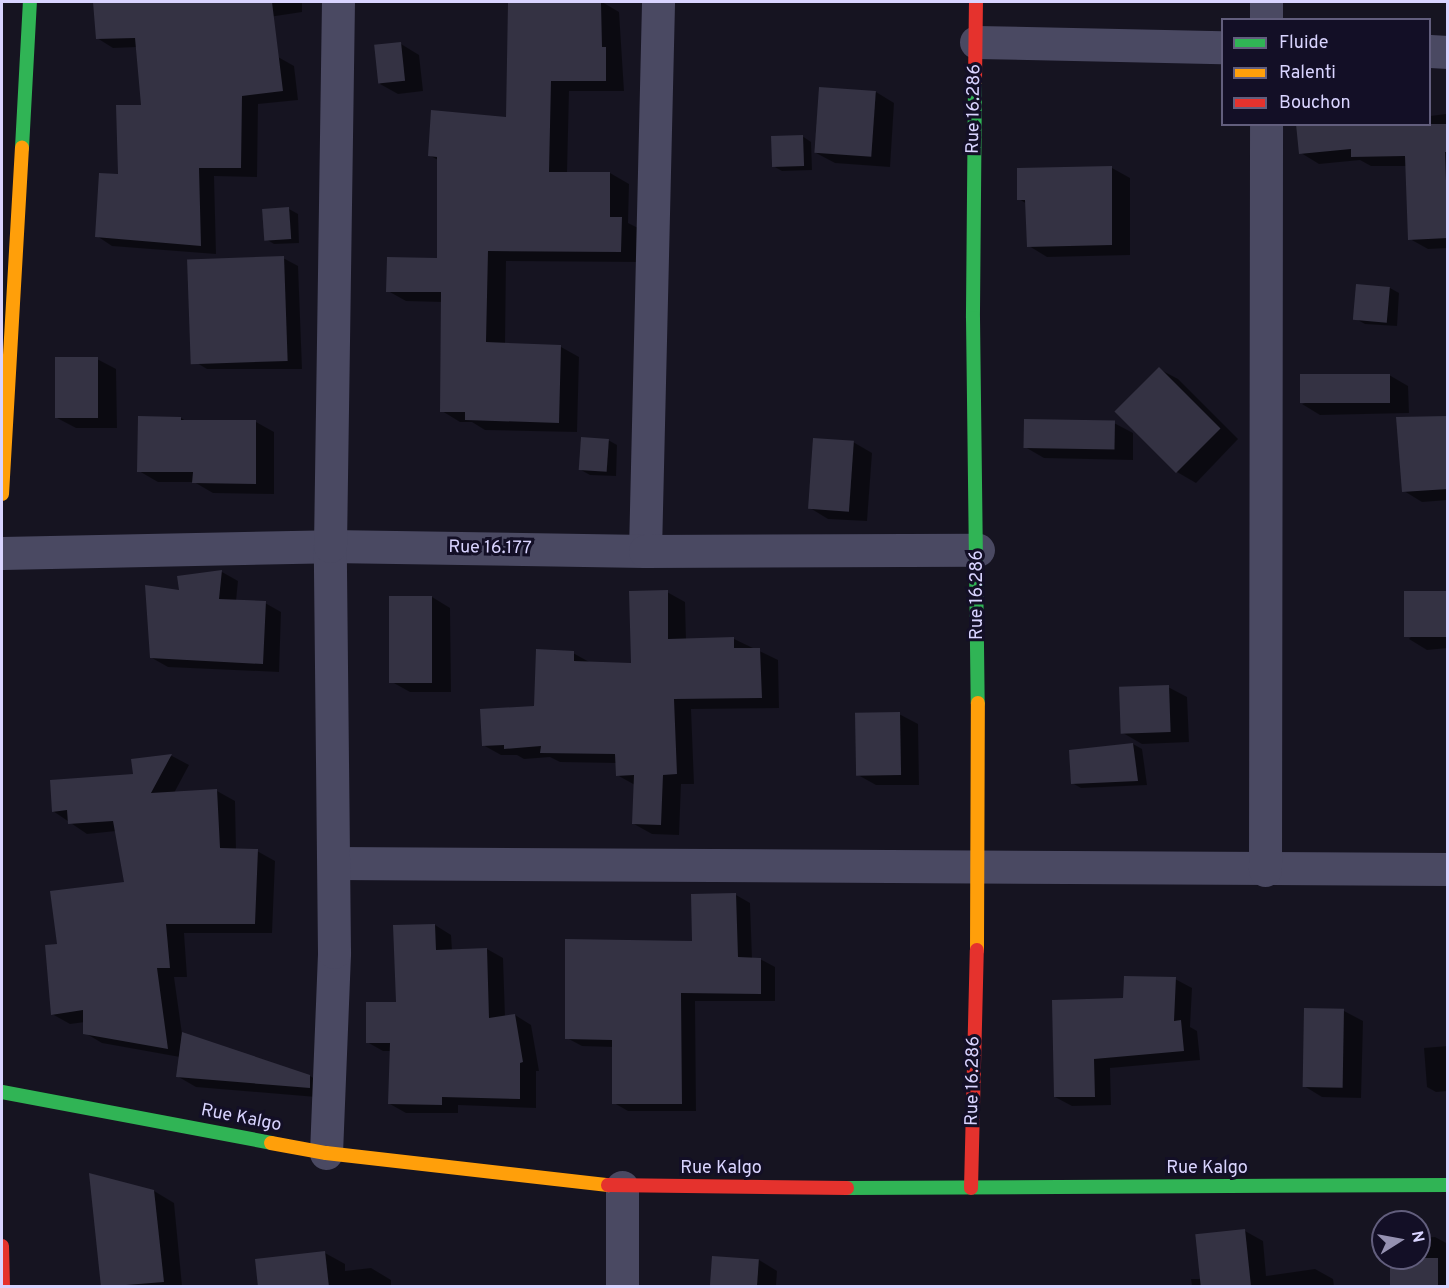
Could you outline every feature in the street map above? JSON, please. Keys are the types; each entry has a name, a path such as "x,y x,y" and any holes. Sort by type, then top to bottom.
{"street":[{"path":"2,494 30,2"},
{"path":"326,1153 333,1028 334,863 330,546 338,2"},
{"path":"645,551 658,2"},
{"name":"Rue 16.286","path":"971,1188 979,865 978,550 973,318 976,2"},
{"path":"1266,2 1266,18"},
{"path":"976,42 1221,47"},
{"path":"1431,51 1448,52"},
{"path":"1265,870 1266,126"},
{"name":"Rue 16.177","path":"2,553 330,546 645,551 978,550"},
{"path":"334,863 979,865 1265,870 1448,869"},
{"name":"Rue Kalgo","path":"2,1092 326,1153 622,1187 971,1188 1448,1185"},
{"path":"622,1187 622,1287"},
{"path":"2,1246 3,1287"}],"building":[{"path":"93,2 272,2 283,91 242,96 241,168 199,168 201,246 95,237 99,173 118,174 116,105 141,105 135,38 96,39"},
{"path":"508,2 601,2 602,47 606,47 606,81 551,81 549,172 610,172 610,217 622,217 621,252 488,251 486,342 561,345 559,423 465,420 465,412 440,412 441,292 386,292 387,257 437,258 437,157 428,156 431,110 506,117"},
{"path":"401,42 405,81 378,84 374,45"},
{"path":"819,87 876,91 871,157 814,153"},
{"path":"1448,124 1448,152 1445,152 1448,238 1408,240 1405,156 1351,157 1351,149 1299,154 1296,126"},
{"path":"803,135 804,166 772,167 771,136"},
{"path":"1112,166 1112,245 1027,247 1025,200 1017,200 1017,168"},
{"path":"289,207 291,239 264,241 262,209"},
{"path":"284,256 288,361 191,364 187,259"},
{"path":"1356,284 1390,287 1387,323 1353,320"},
{"path":"55,357 98,357 98,418 55,418"},
{"path":"1159,367 1221,429 1176,473 1114,412"},
{"path":"1300,374 1390,374 1390,403 1300,403"},
{"path":"138,416 181,417 181,420 256,420 256,484 192,483 193,472 137,472"},
{"path":"1448,416 1448,489 1402,492 1396,417"},
{"path":"1024,419 1115,421 1114,450 1023,448"},
{"path":"581,437 609,439 607,472 579,470"},
{"path":"813,438 854,441 849,512 808,509"},
{"path":"222,570 219,599 266,601 263,664 150,658 145,585 179,590 177,576"},
{"path":"668,590 668,639 734,637 734,648 760,648 762,698 674,699 677,774 663,775 661,825 632,824 634,775 616,776 615,754 540,753 541,746 504,749 504,745 482,746 480,709 534,706 536,649 574,651 574,661 631,663 629,591"},
{"path":"1404,591 1448,591 1448,637 1404,637"},
{"path":"389,596 432,596 432,683 389,683"},
{"path":"1169,685 1171,732 1121,734 1119,687"},
{"path":"900,712 901,775 856,776 855,713"},
{"path":"1133,743 1138,781 1071,784 1069,750"},
{"path":"172,754 151,793 217,789 220,848 258,849 255,924 166,924 170,968 157,968 168,1049 83,1034 83,1010 51,1015 45,945 57,944 50,891 124,882 113,821 68,824 67,810 52,812 50,780 133,774 131,759"},
{"path":"736,893 738,957 761,958 761,994 681,993 682,1104 612,1104 612,1040 565,1039 565,939 692,941 691,894"},
{"path":"435,924 436,950 487,948 489,1018 515,1014 523,1062 520,1063 520,1099 442,1097 442,1105 388,1104 390,1043 366,1043 366,1002 396,1002 393,925"},
{"path":"1124,976 1176,977 1174,1021 1181,1020 1184,1051 1094,1059 1095,1097 1054,1097 1052,1000 1123,998"},
{"path":"1304,1008 1344,1009 1343,1088 1303,1087"},
{"path":"182,1032 310,1075 310,1088 176,1077"},
{"path":"89,1173 154,1190 164,1282 101,1287"},
{"path":"1245,1229 1251,1286 1201,1286 1195,1234"},
{"path":"325,1251 329,1287 258,1287 255,1259"},
{"path":"712,1256 759,1259 757,1286 710,1286"},
{"path":"1431,1258 1438,1258 1438,1286 1390,1286 1390,1270 1431,1270"}],"traffic: fast":[{"path":"22,148 30,2"},
{"path":"975,81 973,318 978,703"},
{"path":"2,1092 271,1143"},
{"path":"847,1188 1448,1185"}],"traffic: slow":[{"path":"2,494 22,148"},
{"path":"977,950 978,703"},
{"path":"271,1143 326,1153 608,1185"}],"traffic: jam":[{"path":"975,81 976,2"},
{"path":"971,1188 977,950"},
{"path":"608,1185 847,1188"},
{"path":"2,1246 3,1286"}]}
